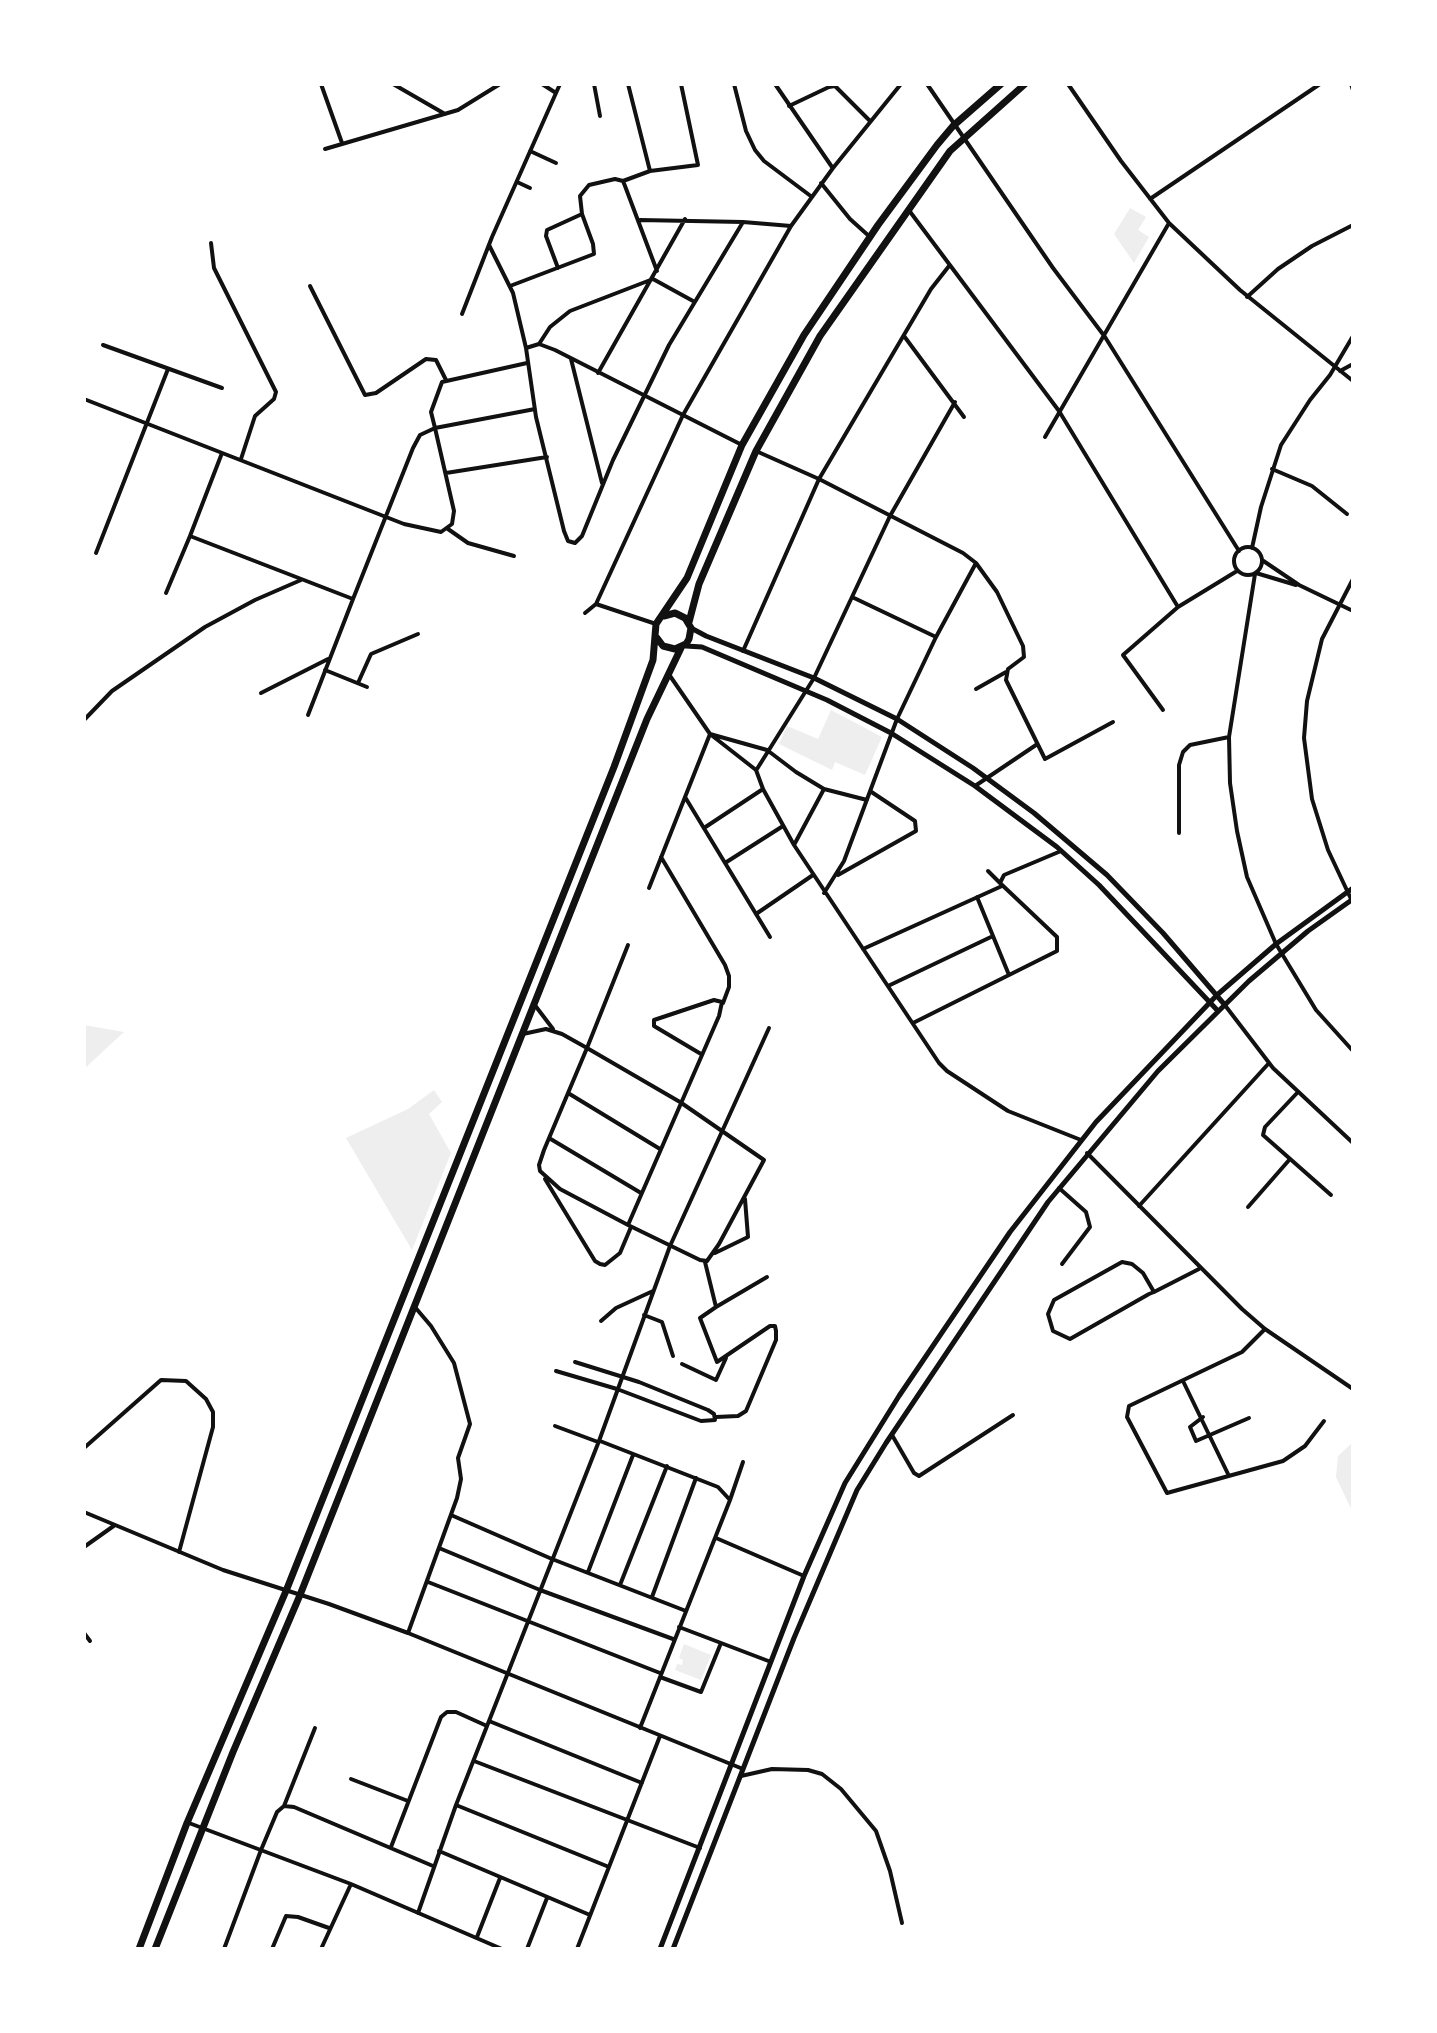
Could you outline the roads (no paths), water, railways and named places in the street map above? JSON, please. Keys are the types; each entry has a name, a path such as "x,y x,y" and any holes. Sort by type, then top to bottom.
{"main road":[{"path":"139,1949 187,1823 286,1591 634,715 653,660 656,624 687,578 742,445 789,359 870,237 953,126 1001,84"},
{"path":"155,1949 300,1595 647,719 682,646 689,639 699,584 756,451 820,336 908,208 962,138 1025,84"},
{"path":"664,616 675,613 690,625"},
{"path":"656,636 663,646 675,649 682,646"},
{"path":"407,1287 418,1295"}],"street":[{"path":"321,84 342,143"},
{"path":"393,84 445,114"},
{"path":"325,149 458,110 500,84"},
{"path":"542,84 556,93"},
{"path":"462,314 560,84"},
{"path":"594,84 600,116"},
{"path":"628,84 650,171"},
{"path":"510,286 596,252 582,214 580,196 585,188 615,179 623,181 650,171 698,165 681,84"},
{"path":"734,84 746,131 755,150 764,161 812,197"},
{"path":"775,84 833,168"},
{"path":"585,613 596,604 683,415 791,226 821,183 901,84"},
{"path":"927,84 953,126 1105,337 1239,551"},
{"path":"1068,84 1169,223 1247,297 1353,381"},
{"path":"1150,199 1320,84"},
{"path":"1351,84 1353,90"},
{"path":"789,106 835,86 870,121"},
{"path":"530,151 556,163"},
{"path":"623,181 657,271"},
{"path":"517,182 530,188"},
{"path":"821,183 850,219 870,237"},
{"path":"908,208 1059,411 1178,607"},
{"path":"558,268 546,236 547,230 582,214"},
{"path":"640,220 685,219 791,226"},
{"path":"598,373 685,219"},
{"path":"489,245 510,286 526,348 535,409 564,531 571,543 580,540 644,397 693,301 743,222"},
{"path":"1045,437 1169,223"},
{"path":"1247,297 1300,254 1353,225"},
{"path":"211,243 214,268 276,392 274,399 255,416 241,459"},
{"path":"743,651 819,479 931,289 949,266"},
{"path":"526,348 539,344 550,327 570,311 653,279 693,301"},
{"path":"310,286 365,395 376,393 426,359 436,360 446,380"},
{"path":"903,335 964,417"},
{"path":"1252,548 1272,469 1293,424 1337,368 1353,336"},
{"path":"539,344 742,445"},
{"path":"103,345 222,388"},
{"path":"571,359 603,485"},
{"path":"84,399 387,516 441,532 452,524 454,511 431,412 439,386 446,380 527,363"},
{"path":"1337,368 1353,364"},
{"path":"96,553 168,369"},
{"path":"756,770 814,678 890,516 955,402"},
{"path":"308,715 420,435 435,428 535,409"},
{"path":"756,451 819,479 976,563 997,592 1025,651 1024,657 1006,672 976,689"},
{"path":"166,593 222,452"},
{"path":"446,473 547,457"},
{"path":"1272,469 1312,486 1347,514"},
{"path":"448,529 468,543 514,556"},
{"path":"190,536 353,599"},
{"path":"1237,571 1234,558 1239,551 1252,548"},
{"path":"1252,548 1262,560 1299,585 1353,611"},
{"path":"1262,560 1256,573 1229,737 1230,783 1237,831 1247,877 1276,944 1316,1010 1353,1051"},
{"path":"824,893 836,876 897,719 976,563"},
{"path":"1163,710 1123,655 1178,607 1237,571"},
{"path":"1237,571 1299,585"},
{"path":"673,1949 794,1638 857,1490 892,1435 980,1300 1087,1153 1158,1071 1224,1004 1282,953 1353,900 1328,850 1312,799 1304,738 1307,701 1322,639 1353,579"},
{"path":"84,720 112,691 205,627 301,580"},
{"path":"852,597 936,637"},
{"path":"596,604 656,624"},
{"path":"690,625 743,651 814,678 897,719 986,777 1034,813 1107,875 1148,917 1217,995 1269,1063 1353,1143"},
{"path":"358,683 371,654 418,634"},
{"path":"682,646 702,647 805,691 891,733 975,786 1061,851 1132,918 1218,1011"},
{"path":"261,693 330,657"},
{"path":"325,670 367,687"},
{"path":"1006,672 1009,690 1045,759 1113,722"},
{"path":"668,673 710,734 756,770 794,845 932,1056 947,1071 1008,1111 1081,1140"},
{"path":"1353,717 1353,737"},
{"path":"710,734 767,750 824,789 867,800"},
{"path":"649,888 710,734"},
{"path":"1179,833 1179,765 1183,752 1190,745 1229,737"},
{"path":"975,786 1037,745"},
{"path":"704,828 763,789"},
{"path":"794,845 824,789"},
{"path":"836,876 916,831 915,821 870,791"},
{"path":"685,797 770,937"},
{"path":"725,863 783,826"},
{"path":"863,949 977,897 1001,884 1004,875 1061,851"},
{"path":"628,945 539,1165 595,1261 605,1265 620,1253 641,1193 729,987 725,965 661,857"},
{"path":"912,1023 1057,951 1058,941 988,871"},
{"path":"756,914 813,875"},
{"path":"660,1949 804,1576 845,1483 874,1435 995,1254 1096,1122 1217,995 1276,944 1350,890"},
{"path":"977,897 1009,975"},
{"path":"888,986 993,936"},
{"path":"701,1054 654,1026 653,1021 714,1000 722,1002 721,1009"},
{"path":"533,1003 554,1031"},
{"path":"418,1913 456,1805 599,1441 670,1246 769,1028"},
{"path":"521,1035 537,1029 554,1031 680,1102 764,1160 713,1254 705,1262"},
{"path":"1139,1206 1269,1063"},
{"path":"1298,1092 1264,1131 1266,1138 1331,1195"},
{"path":"568,1093 660,1149"},
{"path":"1096,1122 1106,1132"},
{"path":"549,1138 641,1193"},
{"path":"1087,1153 1199,1269 1265,1329 1353,1389"},
{"path":"1248,1207 1290,1159"},
{"path":"544,1177 629,1226 705,1262"},
{"path":"1059,1188 1086,1212 1090,1227 1062,1264"},
{"path":"713,1254 748,1237 745,1197"},
{"path":"705,1262 716,1307"},
{"path":"1154,1292 1143,1273 1132,1264 1122,1262 1054,1300 1048,1314 1053,1331 1070,1339 1199,1269"},
{"path":"575,1362 622,1376 708,1410 716,1417 738,1416 746,1411 776,1340 775,1326 768,1327 717,1362 700,1318 767,1277"},
{"path":"601,1321 631,1299 653,1291"},
{"path":"408,1633 460,1488 458,1458 470,1429 469,1413 454,1363 414,1306"},
{"path":"644,1315 662,1322 673,1356"},
{"path":"1265,1329 1242,1352 1129,1406 1127,1417 1167,1493 1283,1461 1305,1446 1324,1421"},
{"path":"682,1364 716,1380 727,1356"},
{"path":"556,1371 617,1389 701,1421 712,1422 716,1417"},
{"path":"84,1448 161,1380 186,1381 206,1399 213,1412 213,1427 179,1552"},
{"path":"1183,1381 1229,1476"},
{"path":"892,1435 914,1473 919,1476 1013,1415"},
{"path":"1203,1417 1190,1427 1196,1441 1249,1418"},
{"path":"555,1426 718,1487 730,1500"},
{"path":"588,1572 633,1455"},
{"path":"640,1728 743,1462"},
{"path":"620,1585 667,1466"},
{"path":"652,1597 696,1478"},
{"path":"84,1512 223,1570 408,1633 742,1772 808,1770 822,1774 841,1789 876,1831 890,1871 902,1923"},
{"path":"451,1515 552,1559 686,1611"},
{"path":"84,1547 115,1525"},
{"path":"716,1538 804,1576"},
{"path":"439,1548 540,1590 673,1639"},
{"path":"427,1582 701,1692 721,1643"},
{"path":"679,1627 771,1662"},
{"path":"84,1633 90,1641"},
{"path":"391,1847 441,1717 447,1712 456,1712 642,1783"},
{"path":"224,1949 261,1850 277,1812 284,1806 315,1728"},
{"path":"577,1949 660,1736"},
{"path":"474,1760 700,1848"},
{"path":"351,1779 408,1801"},
{"path":"456,1805 609,1867"},
{"path":"284,1806 294,1807 433,1866"},
{"path":"187,1823 351,1884 502,1949"},
{"path":"439,1851 590,1915"},
{"path":"477,1937 500,1878"},
{"path":"321,1949 351,1884"},
{"path":"527,1949 547,1898"},
{"path":"272,1949 286,1916 329,1928"}]}
